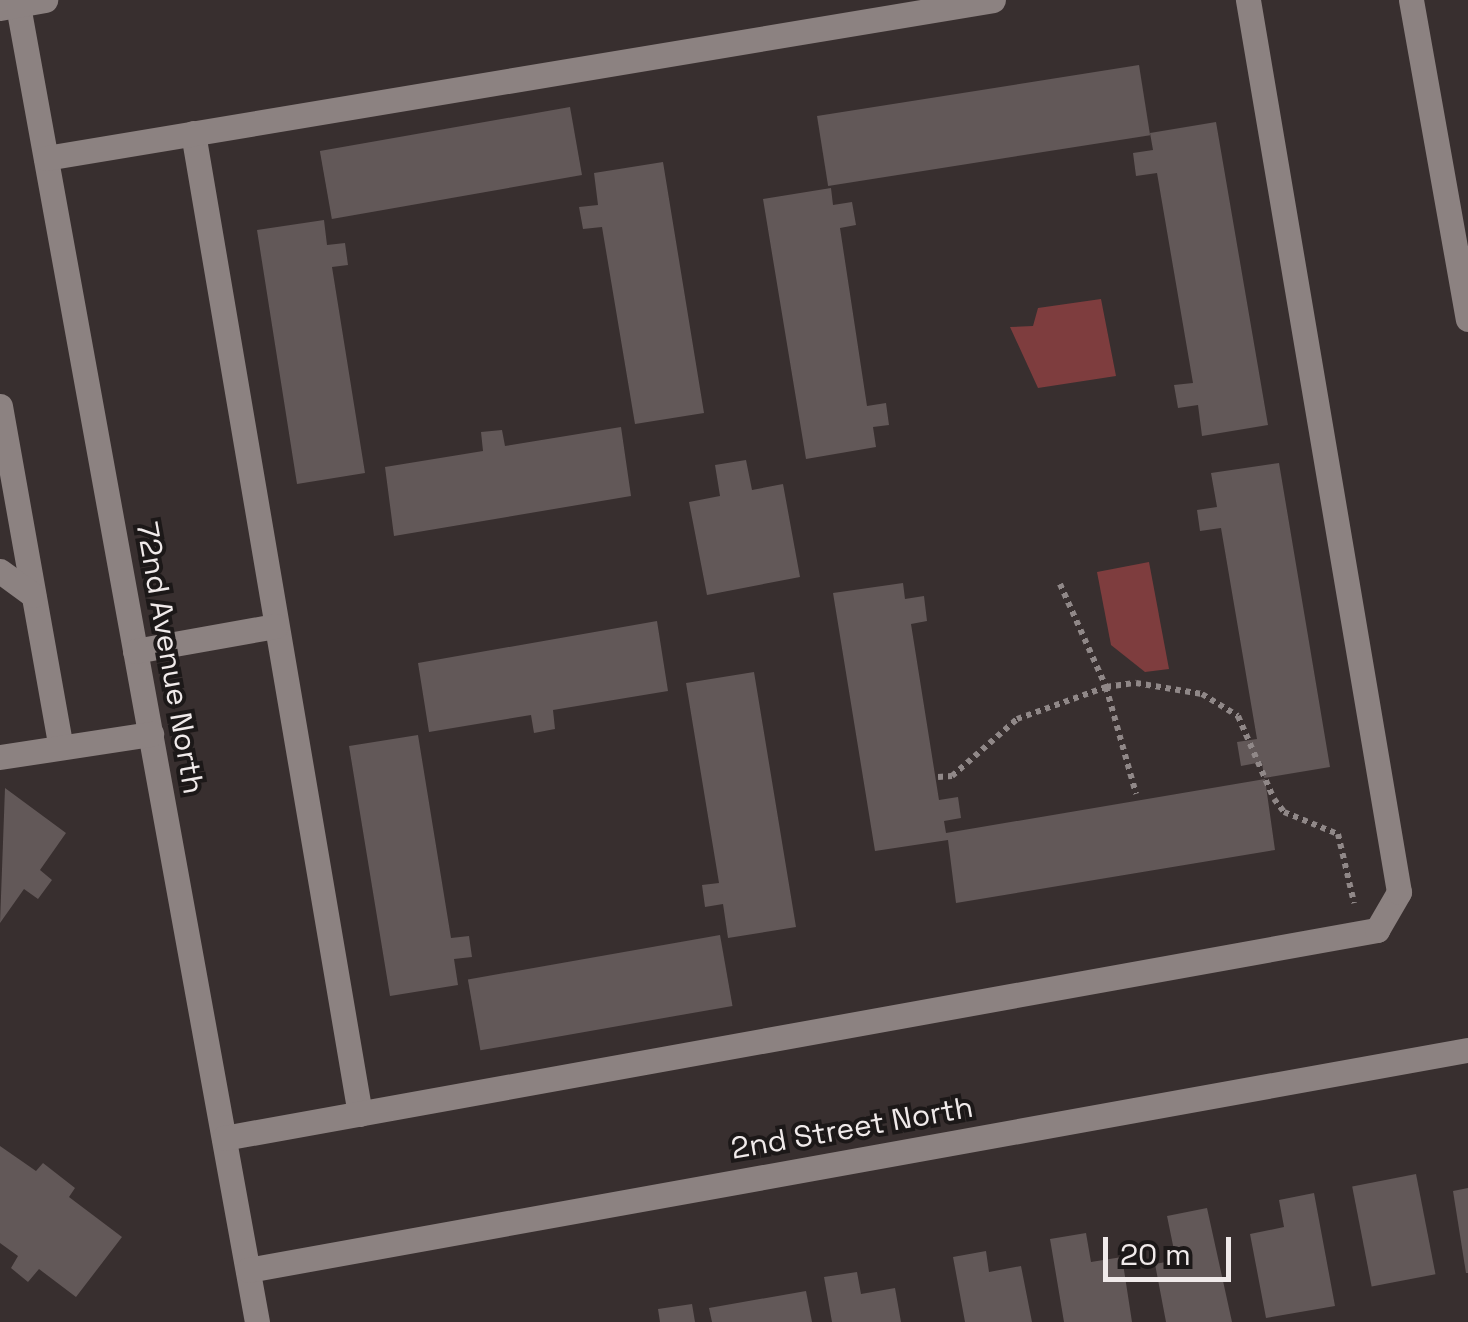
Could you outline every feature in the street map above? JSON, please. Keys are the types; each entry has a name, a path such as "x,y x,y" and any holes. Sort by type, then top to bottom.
{"street":[{"path":"12,4 45,0"},
{"path":"46,158 993,0"},
{"path":"224,1138 1378,930 1399,892 1248,0"},
{"path":"1411,0 1468,318"},
{"name":"72nd Avenue North","path":"12,4 46,158 257,1322"},
{"path":"193,132 360,1114"},
{"path":"0,406 60,744"},
{"path":"0,571 33,596"},
{"path":"135,650 276,626"},
{"path":"0,757 60,744 150,734"},
{"name":"2nd Street North","path":"248,1270 1467,1050"}],"path":[{"path":"1060,584 1106,688 1136,794"},
{"path":"938,777 952,776 1017,719 1106,688 1136,684 1226,704 1246,730 1274,800 1284,812 1329,827 1344,844 1360,934"}],"shaded area":[{"path":"1101,299 1116,376 1038,388 1010,327 1033,326 1038,308"},
{"path":"1149,562 1169,669 1145,672 1111,645 1097,572"}],"building":[{"path":"1139,65 1150,135 828,186 817,116"},
{"path":"570,107 582,175 332,219 320,151"},
{"path":"1216,122 1268,425 1202,436 1198,405 1178,408 1174,385 1193,383 1157,173 1136,176 1133,153 1153,150 1150,133"},
{"path":"663,162 704,413 635,424 602,227 583,229 579,207 598,205 594,173"},
{"path":"831,188 833,205 852,202 856,225 840,228 867,406 886,403 889,425 873,427 876,447 806,459 763,199"},
{"path":"324,220 327,245 345,243 348,265 332,267 365,473 297,484 257,230"},
{"path":"621,427 631,496 394,536 385,467 483,451 481,432 502,430 505,446"},
{"path":"746,460 752,490 783,484 800,577 707,595 689,502 720,496 715,465"},
{"path":"1279,463 1330,767 1264,778 1262,762 1241,766 1237,742 1257,739 1221,528 1200,531 1197,510 1217,507 1211,473"},
{"path":"903,583 905,599 924,596 927,621 911,624 939,800 958,797 961,818 944,821 946,833 1265,779 1275,850 956,903 948,840 875,851 833,593"},
{"path":"657,621 668,691 553,710 555,729 534,733 531,715 429,732 418,663"},
{"path":"754,672 796,927 728,938 723,904 705,907 702,885 719,883 686,683"},
{"path":"418,735 451,938 469,936 472,957 454,959 458,985 390,996 349,746"},
{"path":"5,788 66,833 40,870 52,880 38,899 24,889 0,923"},
{"path":"720,935 733,1006 480,1050 468,979"},
{"path":"0,1146 36,1171 43,1163 75,1188 69,1197 122,1237 76,1297 39,1269 28,1282 11,1268 18,1256 0,1243"},
{"path":"1416,1174 1435,1274 1372,1287 1352,1186"},
{"path":"1468,1188 1468,1273 1466,1273 1453,1191"},
{"path":"1314,1193 1335,1306 1266,1318 1250,1234 1284,1227 1279,1200"},
{"path":"1207,1208 1232,1322 1166,1322 1155,1264 1176,1260 1167,1216"},
{"path":"1086,1233 1091,1262 1122,1257 1132,1322 1064,1322 1050,1239"},
{"path":"986,1251 989,1272 1021,1266 1032,1322 965,1322 953,1257"},
{"path":"857,1272 861,1294 895,1288 901,1322 832,1322 824,1277"},
{"path":"806,1291 812,1322 712,1322 709,1308"},
{"path":"692,1304 695,1322 660,1322 658,1309"}]}
